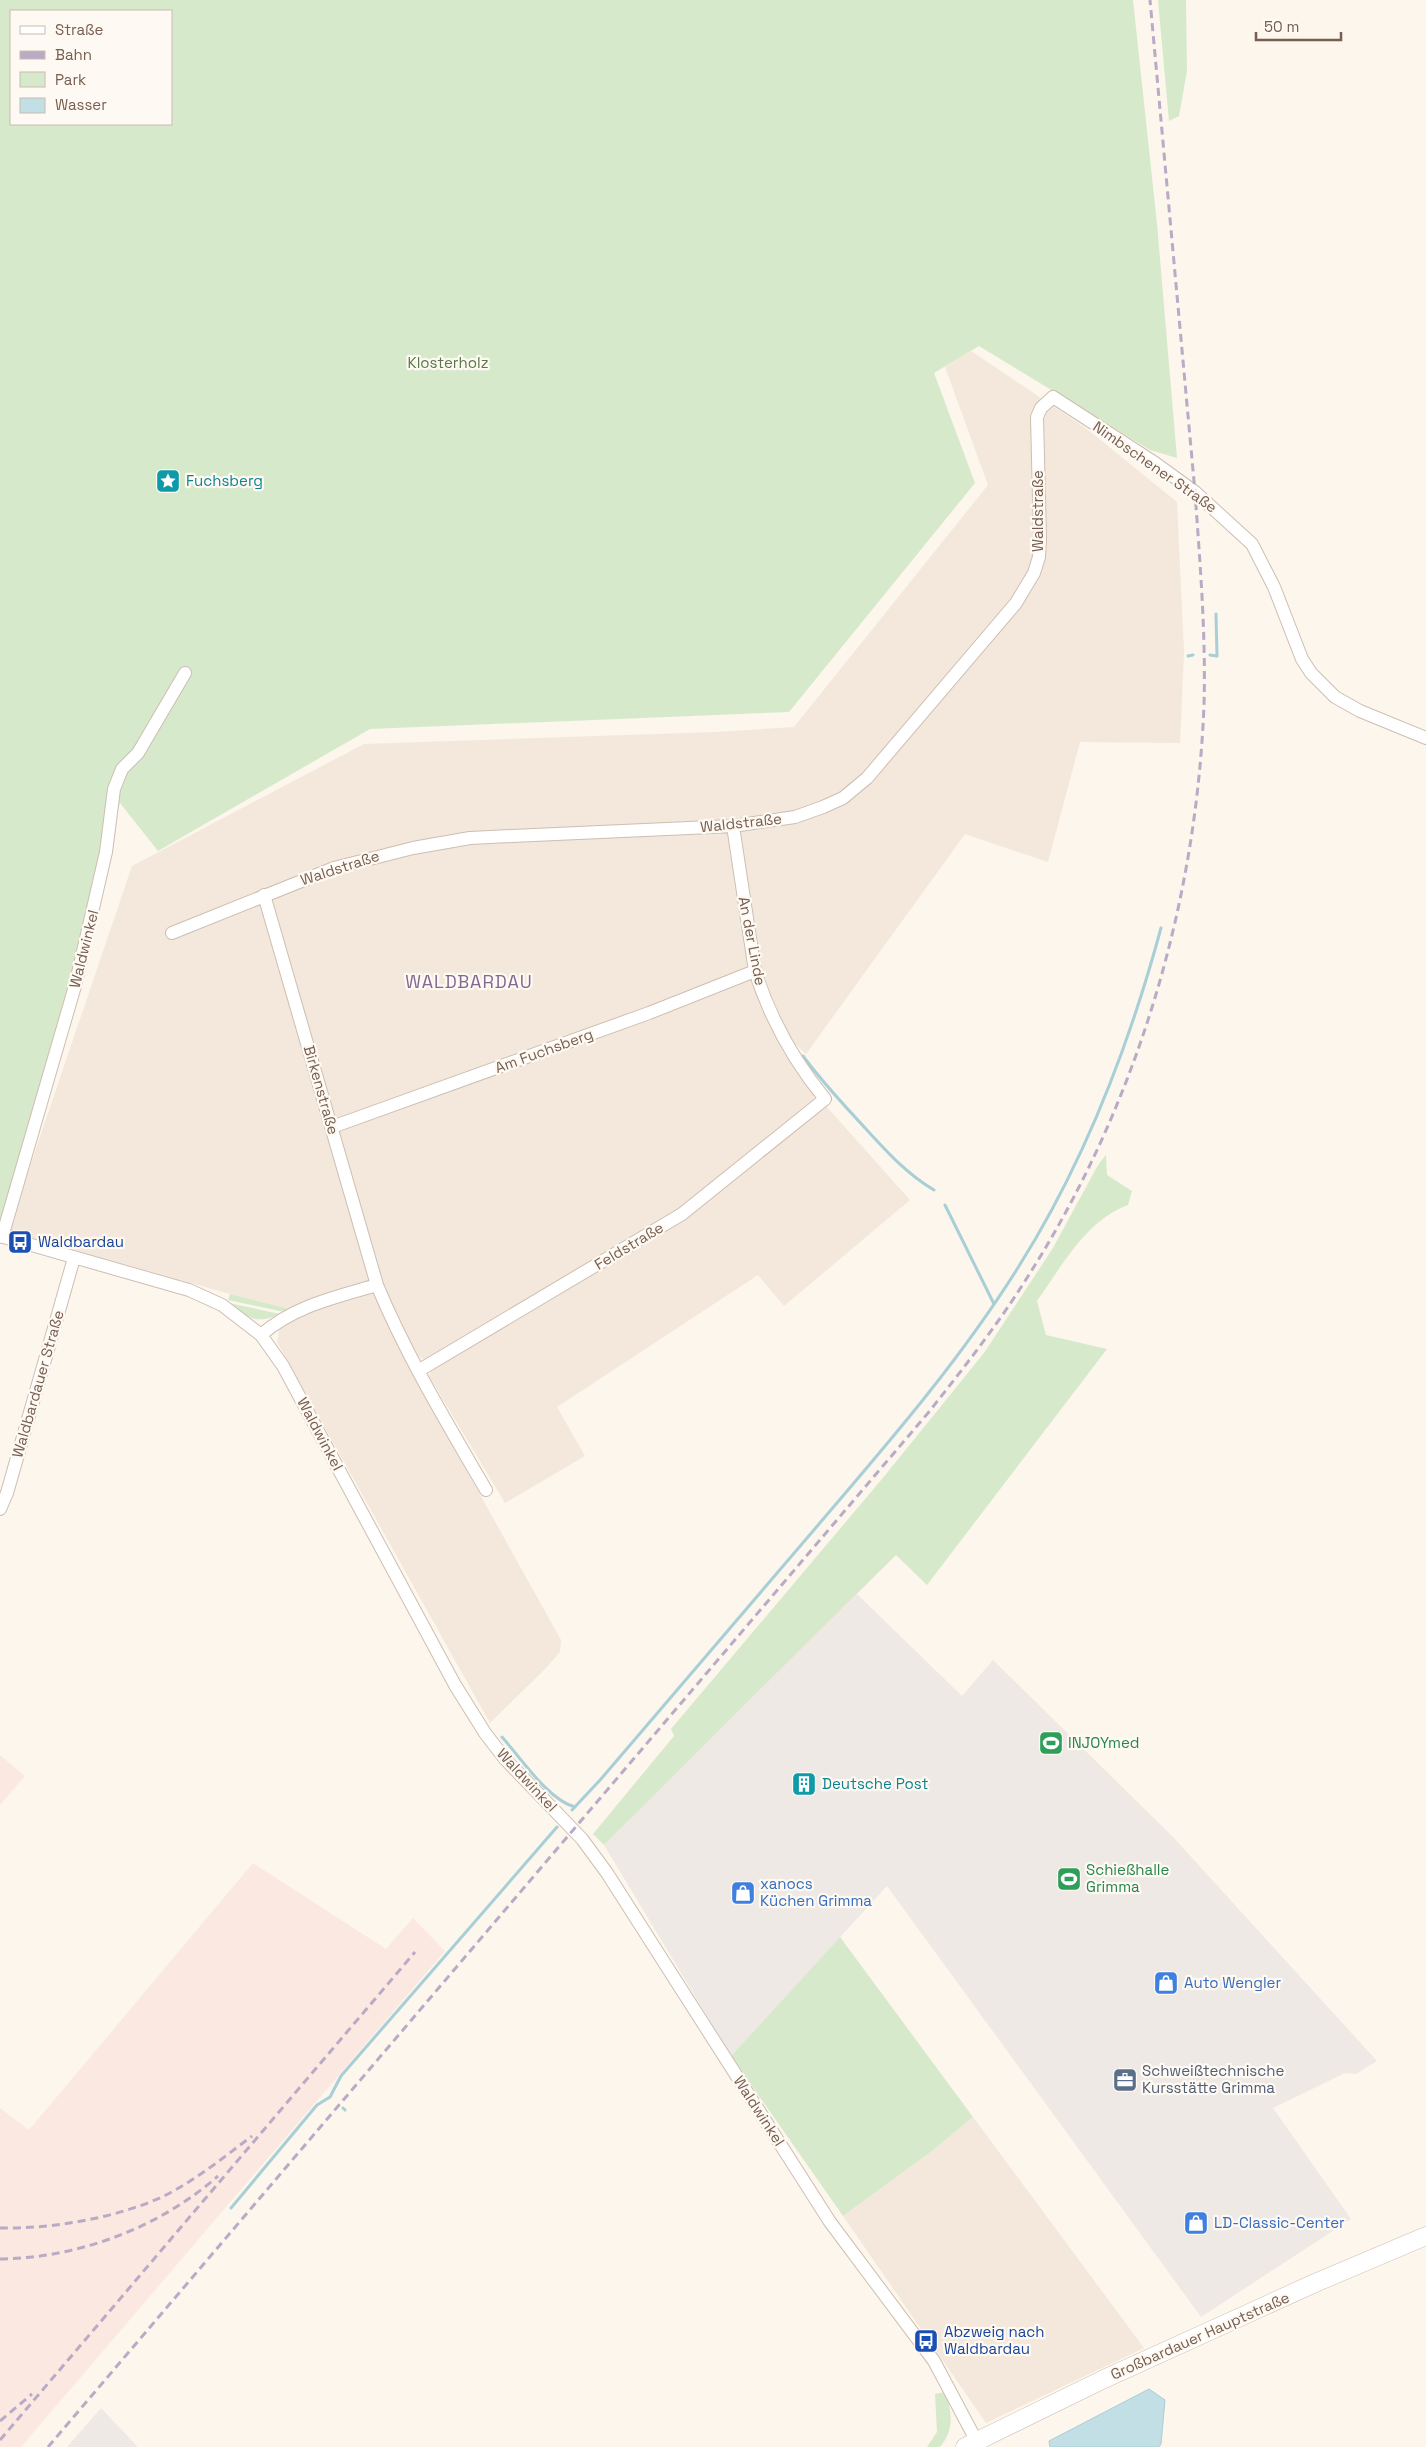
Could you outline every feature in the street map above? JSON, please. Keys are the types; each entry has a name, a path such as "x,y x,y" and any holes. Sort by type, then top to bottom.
{"main road":[{"name":"Großbardauer Hauptstraße","path":"970,2444 1104,2379 1315,2283 1426,2236"}],"street":[{"name":"Nimbschener Straße","path":"1053,397 1155,463 1195,492 1252,544 1264,564 1302,659 1311,673 1335,697 1360,711 1426,738"},
{"name":"Waldstraße","path":"172,933 334,868 441,842 512,836 733,826 795,817 811,812 856,788 881,763 1016,603 1034,573 1039,557 1037,417 1041,408 1053,397"},
{"name":"Waldwinkel","path":"185,673 138,753 122,769 114,788 106,852 75,986 1,1237 189,1290 222,1305 260,1335 283,1366 455,1685 485,1733 505,1759 582,1839 607,1873 830,2222 934,2361 970,2444"},
{"name":"An der Linde","path":"733,826 755,971 781,1036 810,1082 824,1099"},
{"name":"Birkenstraße","path":"264,895 377,1285 395,1327 418,1372 486,1490"},
{"name":"Am Fuchsberg","path":"332,1127 640,1016 755,971"},
{"name":"Feldstraße","path":"418,1372 682,1214 824,1099"},
{"name":"Waldbardauer Straße","path":"0,1509 7,1493 74,1258"},
{"path":"260,1335 288,1314 319,1302 377,1285"}],"shaded area":[{"path":"971,351 1087,429 1177,502 1184,652 1180,743 1080,742 1048,862 965,834 806,1054 791,1040 813,1090 814,1099 679,1209 425,1360 418,1356 385,1293 380,1278 289,1309 8,1231 132,866 364,744 716,732 794,727 988,485 945,367"},
{"path":"826,1106 910,1200 784,1306 758,1275 557,1407 585,1456 505,1503 429,1376 431,1371 684,1218 820,1107"},
{"path":"369,1292 374,1293 378,1297 430,1405 561,1640 560,1652 490,1723 277,1342 279,1331 287,1319"},
{"path":"857,1594 962,1696 993,1660 1173,1837 1377,2061 1356,2074 1345,2073 1273,2108 1351,2219 1201,2317 887,1886 731,2056 604,1845"},
{"path":"0,1755 25,1776 0,1805"},
{"path":"253,1863 386,1949 413,1918 445,1951 21,2447 0,2447 0,2108 29,2130"},
{"path":"973,2117 1144,2348 986,2423 843,2216 932,2151"},
{"path":"101,2408 136,2445 138,2447 67,2447"}],"green space":[{"name":"Klosterholz","path":"0,0 1133,0 1157,224 1177,458 1150,450 979,346 934,373 975,483 789,712 370,729 158,851 120,803 104,847 92,916 0,1228"},
{"path":"1158,0 1186,0 1187,71 1179,116 1169,121"},
{"path":"1106,1155 1107,1175 1132,1191 1128,1205 1113,1212 1087,1233 1066,1259 1037,1301 1046,1335 1107,1349 927,1585 896,1555 604,1845 593,1834 674,1736 671,1729 882,1479 984,1353 1053,1248 1098,1165"},
{"path":"230,1294 289,1309 284,1312 228,1300"},
{"path":"229,1303 280,1314 264,1319 253,1318 242,1313"},
{"path":"840,1937 973,2117 932,2151 843,2216 731,2056"},
{"path":"945,2392 951,2420 948,2434 940,2447 927,2447 937,2432 935,2394"}],"water":[{"path":"1149,2389 1165,2400 1161,2444 1159,2447 1050,2447 1049,2441"}],"waterway":[{"path":"1210,655 1217,656 1216,614"},
{"path":"1188,656 1193,655"},
{"path":"572,1810 601,1779 846,1493 924,1399 997,1300 1042,1227 1084,1145 1119,1060 1161,928"},
{"path":"803,1056 833,1093 890,1154 906,1170 934,1190"},
{"path":"945,1205 994,1304"},
{"path":"502,1737 545,1787 565,1803 575,1807"},
{"path":"231,2208 317,2105 330,2097 341,2076 557,1827"}],"railway":[{"path":"48,2447 928,1413 991,1332 1025,1281 1064,1215 1098,1147 1128,1077 1153,1005 1173,931 1188,857 1199,781 1204,705 1201,572 1195,492 1150,0"},
{"path":"0,2440 415,1952"},
{"path":"0,2228 41,2227 84,2221 146,2204 187,2183 252,2136"},
{"path":"0,2259 59,2253 116,2237 170,2211 218,2176"},
{"path":"0,2421 32,2394"}],"place":[{"name":"Fuchsberg","path":"168,481"},
{"name":"Waldbardau","path":"20,1242"},
{"name":"INJOYmed","path":"1051,1743"},
{"name":"Deutsche Post","path":"804,1784"},
{"name":"Schießhalle Grimma","path":"1069,1879"},
{"name":"xanocs Küchen Grimma","path":"743,1893"},
{"name":"Auto Wengler","path":"1166,1983"},
{"name":"Schweißtechnische Kursstätte Grimma","path":"1125,2080"},
{"name":"LD-Classic-Center","path":"1196,2223"},
{"name":"Abzweig nach Waldbardau","path":"926,2341"}],"district":[{"name":"WALDBARDAU","path":"469,982"}]}
